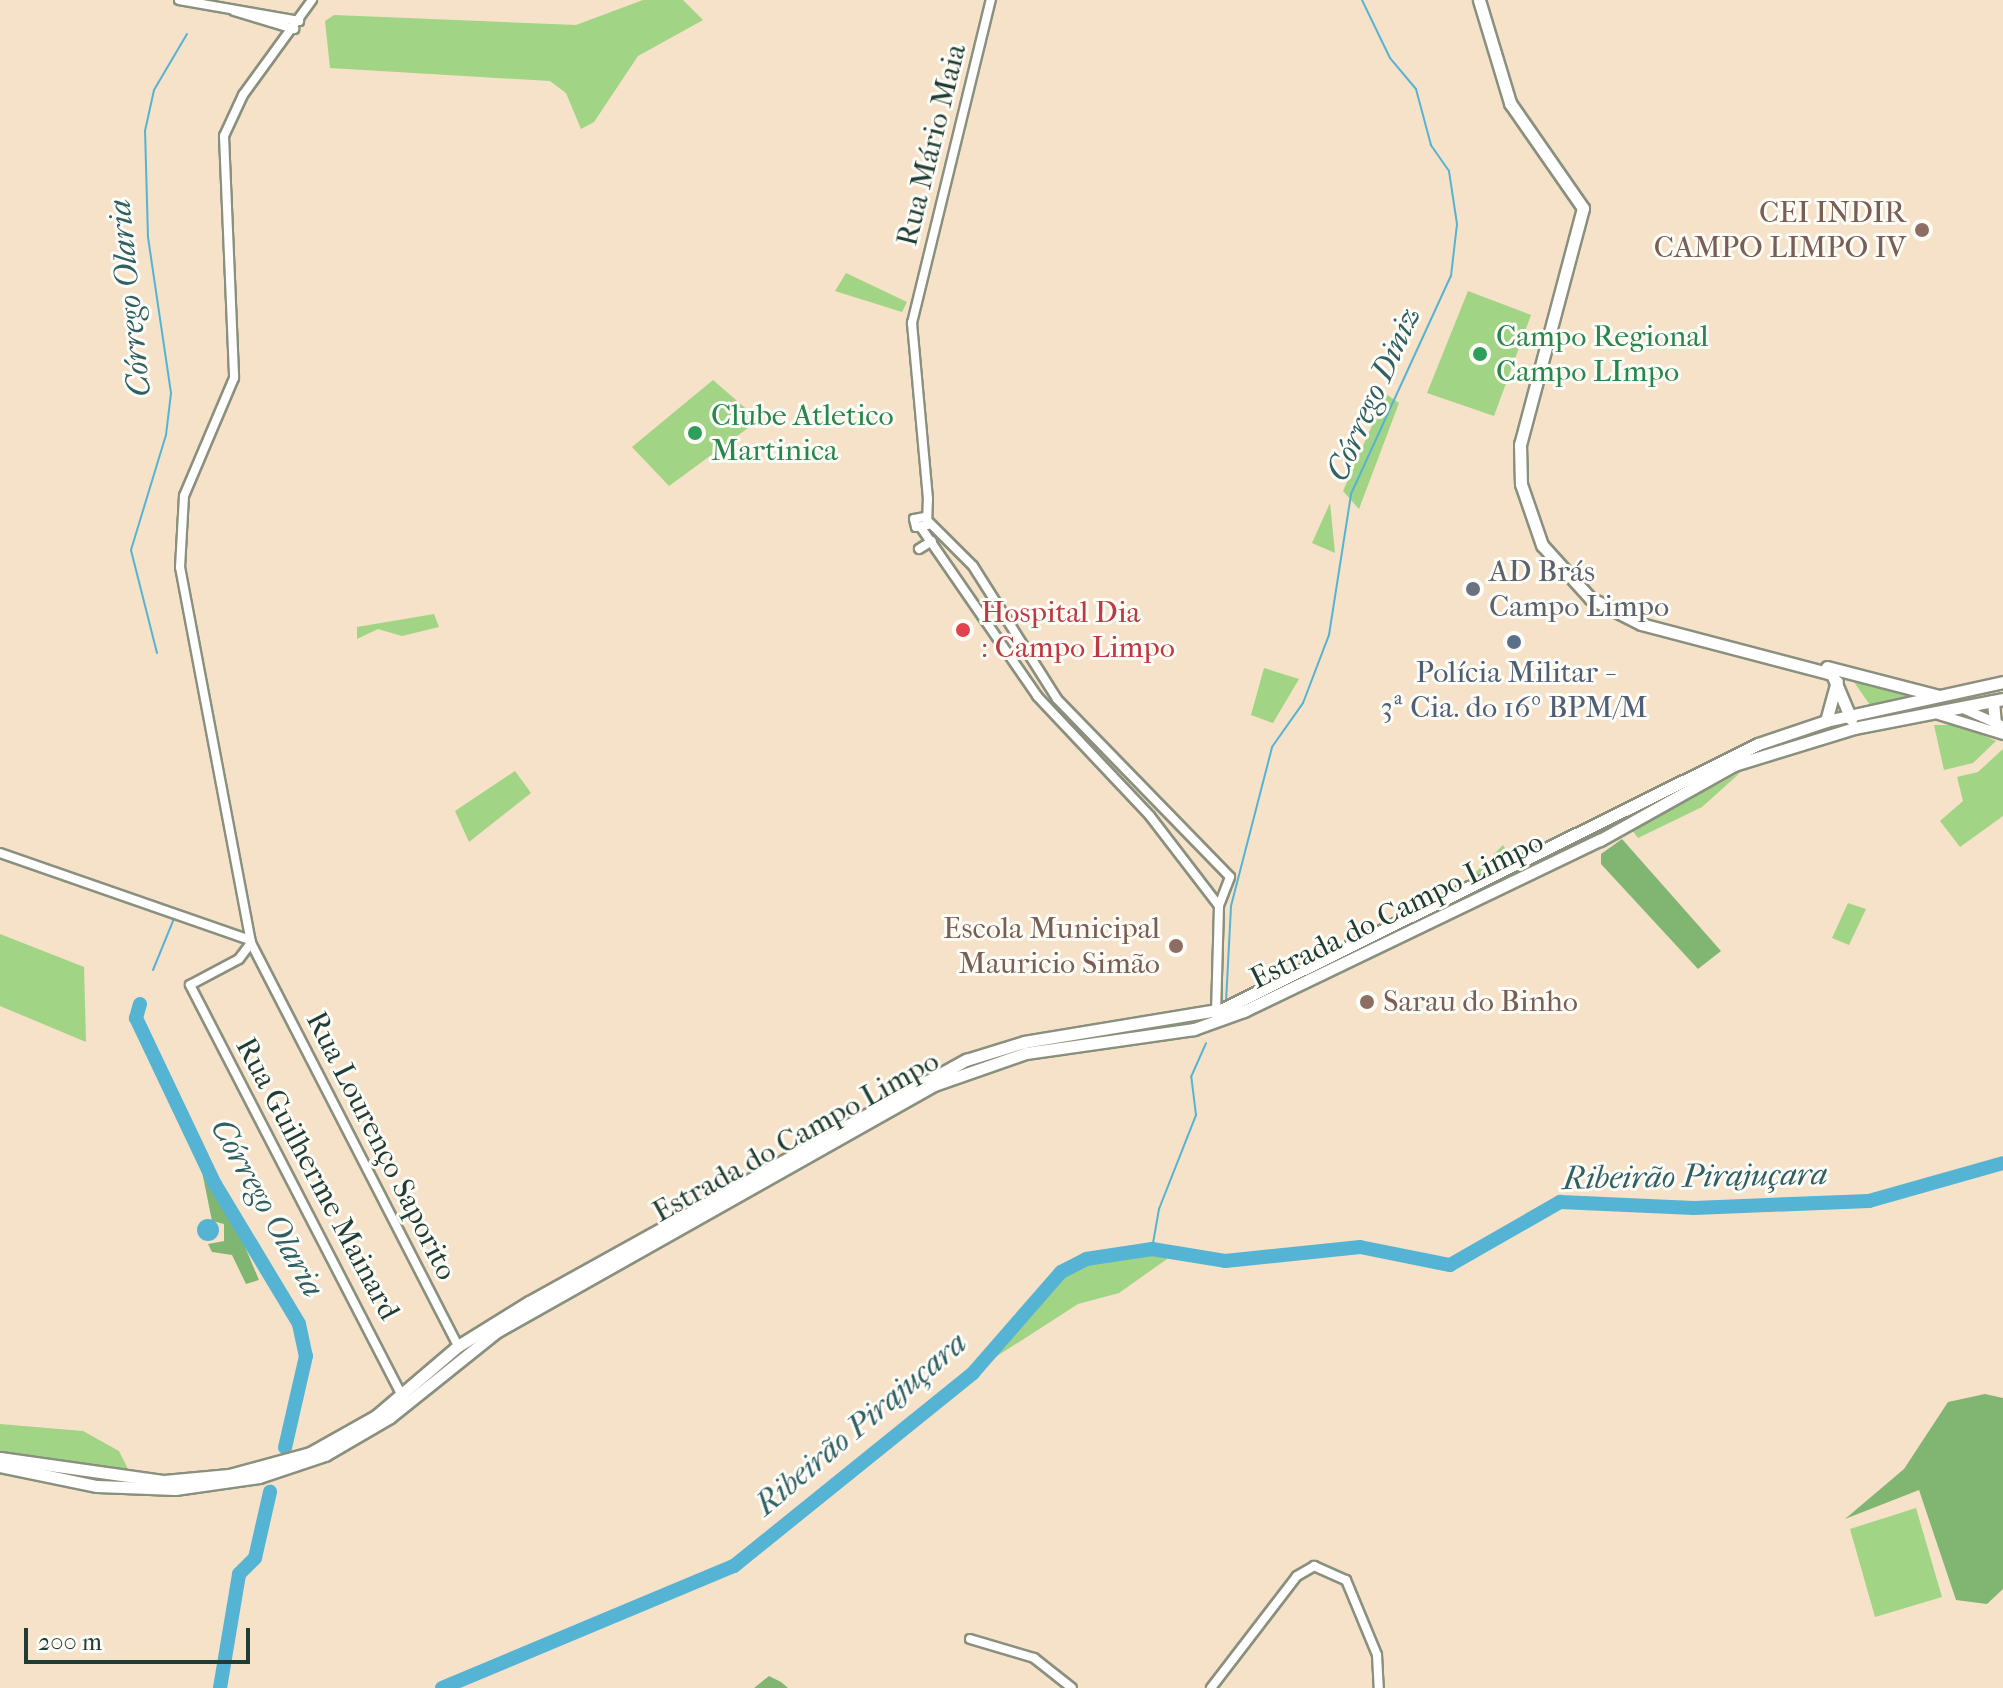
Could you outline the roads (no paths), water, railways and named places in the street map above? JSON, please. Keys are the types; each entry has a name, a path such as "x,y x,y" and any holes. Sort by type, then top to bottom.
{"main road":[{"path":"1479,0 1510,103 1583,208 1520,444 1525,502 1554,564 1590,598 1625,616 1837,680"},
{"path":"1625,616 1941,696 1999,725 1998,700"},
{"path":"1837,680 1854,728"},
{"path":"1826,721 1837,680"},
{"name":"Estrada do Campo Limpo","path":"0,1466 97,1486 175,1489 259,1477 350,1444 404,1399 458,1346 966,1060 1053,1036 1217,1016 1727,758 1826,721 2003,682"},
{"path":"1896,718 1911,701 1906,687"},
{"name":"Estrada do Campo Limpo","path":"0,1458 131,1480 203,1478 285,1461 352,1432 404,1399 496,1332 934,1085 1026,1053 1217,1016 1600,840 1734,765 1854,728 1998,700"},
{"path":"1927,712 2003,734"},
{"path":"1600,840 1615,814"},
{"path":"97,1486 131,1480"}],"street":[{"path":"234,11 238,0"},
{"name":"Rua Lourenço Saporito","path":"312,0 297,25 243,95 224,136 234,378 181,510 180,567 251,942 262,969 458,1346"},
{"name":"Rua Mário Maia","path":"932,541 914,519 926,518 912,323 991,0"},
{"path":"178,1 297,25"},
{"path":"926,518 973,566 1057,699 1230,877 1219,906 1217,1016"},
{"path":"919,549 932,541 1037,696 1142,808 1219,906"},
{"path":"0,853 251,942 239,959 262,969"},
{"name":"Rua Guilherme Mainard","path":"239,959 190,985 404,1399"},
{"path":"1211,1688 1297,1576 1314,1566 1346,1580 1377,1655 1379,1688"},
{"path":"970,1639 1034,1658 1072,1688"}],"water":[{"path":"204,1219 212,1219 219,1230 212,1241 204,1241 197,1234 197,1226"}],"waterway":[{"name":"Córrego Diniz","path":"1226,1002 1231,906 1272,747 1303,703 1329,635 1351,494 1451,276 1457,224 1449,171 1431,145 1416,89 1390,58 1362,0"},
{"name":"Córrego Olaria","path":"157,653 131,550 166,435 171,393 148,237 145,131 154,90 187,34"},
{"name":"Córrego Olaria","path":"153,970 175,916"},
{"name":"Córrego Olaria","path":"140,1004 136,1018 215,1184 299,1324 306,1356 285,1448"},
{"path":"1152,1249 1159,1209 1196,1115 1191,1077 1206,1043"},
{"name":"Ribeirão Pirajuçara","path":"442,1688 734,1566 973,1373 1061,1272 1086,1259 1152,1249 1225,1261 1360,1247 1450,1265 1560,1202 1694,1208 1869,1201 2003,1163"},
{"name":"Córrego Olaria","path":"220,1688 239,1574 255,1558 270,1492"}],"place":[{"name":"CEI INDIR CAMPO LIMPO IV","path":"1922,230"},
{"name":"Campo Regional Campo LImpo","path":"1480,354"},
{"name":"Clube Atletico Martinica","path":"695,433"},
{"name":"AD Brás Campo Limpo","path":"1473,589"},
{"name":"Hospital Dia : Campo Limpo","path":"963,630"},
{"name":"Polícia Militar - 3ª Cia. do 16º BPM/M","path":"1514,642"},
{"name":"Escola Municipal Mauricio Simão","path":"1176,946"},
{"name":"Sarau do Binho","path":"1367,1002"}]}
